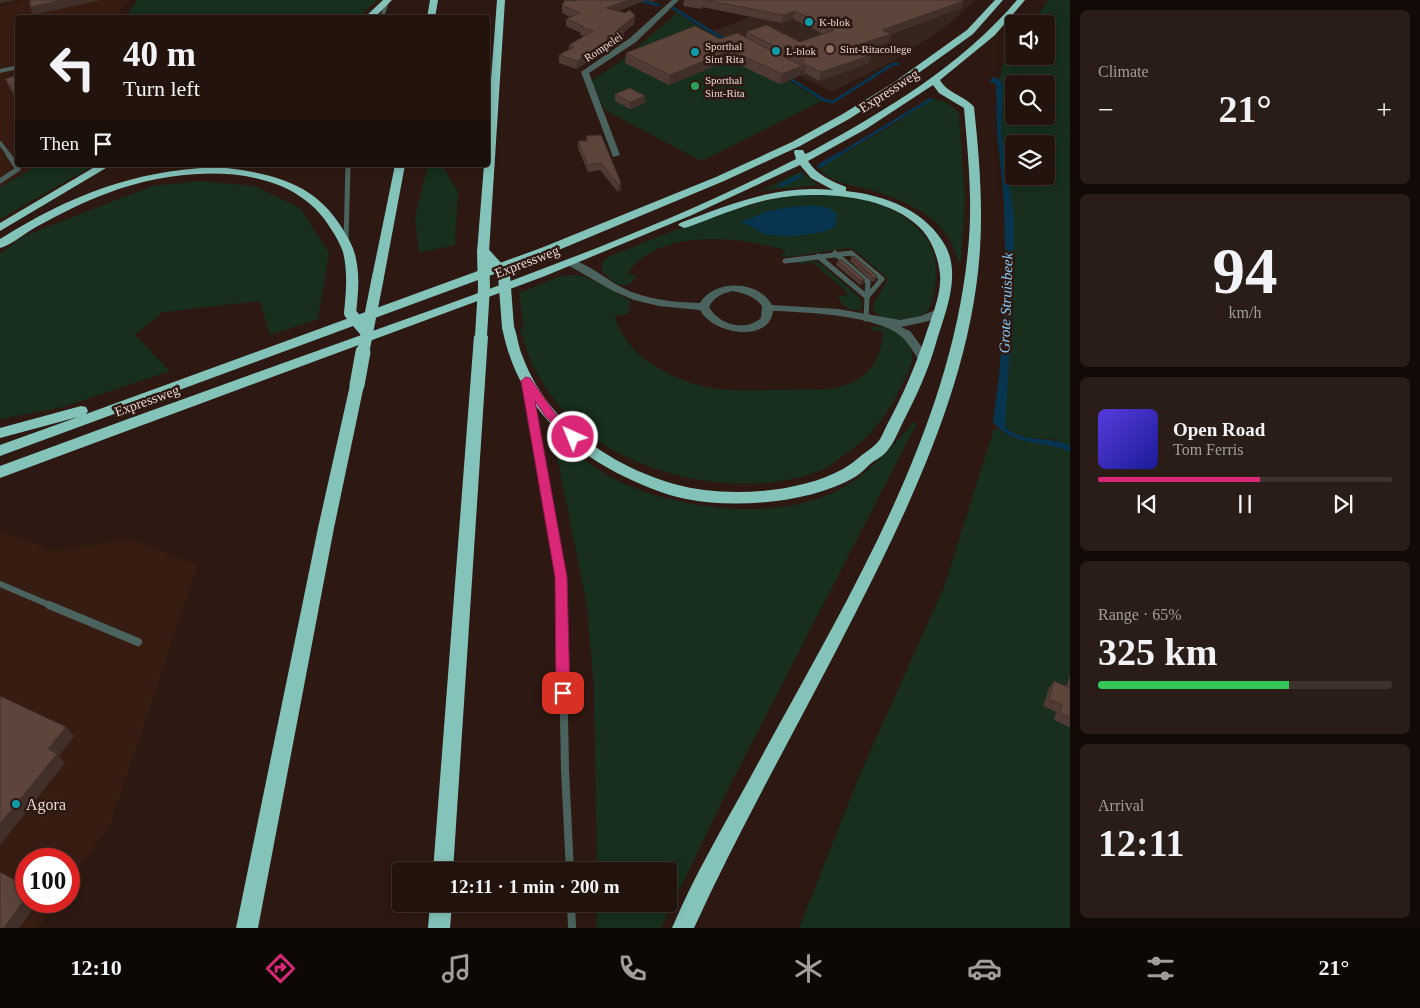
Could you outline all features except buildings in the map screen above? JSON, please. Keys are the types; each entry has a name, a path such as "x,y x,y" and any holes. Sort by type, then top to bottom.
{"highway":[{"path":"432,15 434,0"},
{"path":"490,153 501,0"},
{"name":"Expressweg","path":"0,450 545,251 720,179 796,144 845,117 896,85 970,32 999,0"},
{"name":"Expressweg","path":"0,472 570,262 733,194 801,161 865,126 920,91 984,41 1021,0"},
{"path":"372,15 388,1"},
{"path":"683,928 881,549 907,495 937,418 956,357 968,302 974,260 978,192 970,114 967,104 942,91 935,80"},
{"path":"896,85 950,100 970,114"},
{"path":"483,252 504,275 508,327 516,358 526,381 550,414 573,437 600,457 637,476 663,486 706,496 758,497 808,488 847,475 882,448 908,401 925,360 938,312 946,275 944,261 932,234 921,223 891,204 819,179 801,161 796,144"},
{"path":"0,228 103,167"},
{"path":"247,928 400,167"},
{"path":"444,862 481,336 484,287 483,252 489,167"},
{"path":"0,244 66,206 121,184 173,173 218,170 266,177 288,185 306,195 323,208 337,226 346,243 350,260 353,286 350,314 367,333"},
{"path":"641,234 664,232 773,196 814,192 867,197"},
{"path":"545,251 570,262"},
{"path":"0,433 188,381"},
{"path":"439,928 440,912"}],"street":[{"name":"Rompelei","path":"616,155 585,72 633,40 676,0"},
{"path":"0,71 15,68"},
{"path":"570,262 583,267 618,290 642,300 704,307"},
{"path":"732,288 754,293 763,300 768,308 766,318 761,324 741,329 731,328 713,320 706,314 704,307 708,296 718,290 732,288"},
{"path":"768,308 832,311 885,323 916,322 938,312"},
{"path":"885,323 906,334 925,360"}],"lane":[{"path":"383,15 388,1"},
{"path":"0,143 15,166"},
{"path":"0,181 18,170 16,167"},
{"path":"346,243 348,167"},
{"path":"835,253 868,282 866,319"},
{"path":"785,260 835,253 851,253 882,279 867,297"},
{"path":"818,256 867,297"},
{"path":"526,381 561,577 565,770 570,862"},
{"path":"0,584 138,642"},
{"path":"571,912 572,928"}],"shaded area":[{"path":"29,0 129,0 121,10 120,15 15,15 15,167 35,167 0,187 0,6"},
{"name":"Sint-Ritacollege","path":"797,0 975,0 947,26 893,61 832,92 713,31"},
{"path":"0,531 56,551 130,539 198,565 110,825 80,868 80,848 15,848 15,913 49,913 38,928 0,928"}],"green space":[{"path":"138,0 378,0 359,15 129,15 130,10"},
{"path":"1048,0 1070,0 1070,445 1055,440 1018,435 1006,427 1004,421 1012,332 1014,215 1009,185 1055,185 1055,135 1005,135 1005,157 1001,131 1002,82 999,79 1005,62 1005,65 1055,65 1055,15 1038,15"},
{"name":"Sporthal Sint-Rita","path":"677,13 822,101 701,161 605,110 592,82 595,78 620,62"},
{"path":"932,99 940,100 954,108 959,114 965,200 961,262 958,262 953,246 945,233 923,212 879,192 833,179 819,168 893,125"},
{"path":"35,167 91,167 0,219 0,187"},
{"path":"428,167 443,167 458,192 455,245 419,253 415,217"},
{"path":"799,172 818,185 760,191"},
{"path":"202,181 254,186 300,208 329,253 318,319 270,335 260,301 163,312 135,335 170,371 63,407 0,419 0,254 22,237 152,186"},
{"path":"804,194 836,195 862,199 893,210 919,229 928,242 934,256 936,273 933,298 928,310 923,315 908,320 891,320 877,314 873,309 873,305 888,279 855,250 848,248 789,257 781,256 785,250 766,245 745,241 701,239 679,242 659,248 641,259 627,273 637,276 629,285 616,284 602,271 602,262 608,257 680,229 729,211 779,198"},
{"path":"808,260 820,263 859,297 862,304 861,310 850,309 844,305 838,296 848,295 845,290 813,263 806,262 801,265 797,262"},
{"path":"574,275 589,279 630,300 628,314 615,316 621,332 631,346 660,369 677,378 695,384 729,390 815,390 843,386 860,378 874,364 882,345 883,332 869,329 874,327 885,328 901,336 912,352 913,360 886,414 877,426 856,447 827,468 793,479 760,483 725,483 690,478 656,469 623,456 594,438 561,408 539,376 523,341 520,329 524,329 519,293 561,276"},
{"path":"914,422 917,423 728,789 677,895 677,862 597,862 594,688 587,606 554,442 559,441 610,477 644,491 672,500 734,509 766,509 796,505 824,497 858,478"},
{"path":"994,429 998,429 1023,441 1051,446 1070,452 1070,928 799,928 860,774 944,587"},
{"path":"597,912 669,912 661,928 596,928"}],"water":[{"path":"992,77 999,79 1003,84 1001,131 1005,157 1005,185 1009,185 1014,215 1014,287 1005,426 1017,435 1058,441 1070,445 1070,452 1010,436 993,422 999,376 1006,286 1004,202 997,131 996,84 990,82"},
{"path":"822,206 828,208 837,215 835,226 812,234 780,236 765,234 741,222 741,220 748,220 765,212 789,207"}],"waterway":[{"name":"Grote Struisbeek","path":"639,0 658,5"},
{"name":"Grote Struisbeek","path":"673,8 727,41"},
{"name":"Grote Struisbeek","path":"786,76 824,100 833,102 893,64 898,64"},
{"path":"838,155 931,99"},
{"path":"819,166 840,154"},
{"path":"781,185 800,176"}],"place":[{"name":"K-blok","path":"809,22"},
{"name":"Sint-Ritacollege","path":"830,49"},
{"name":"L-blok","path":"776,51"},
{"name":"Sporthal Sint Rita","path":"695,52"},
{"name":"Sporthal Sint-Rita","path":"695,86"},
{"name":"Agora","path":"16,804"}],"route":[{"path":"563,693 561,577 526,381 550,414 573,437"}]}
